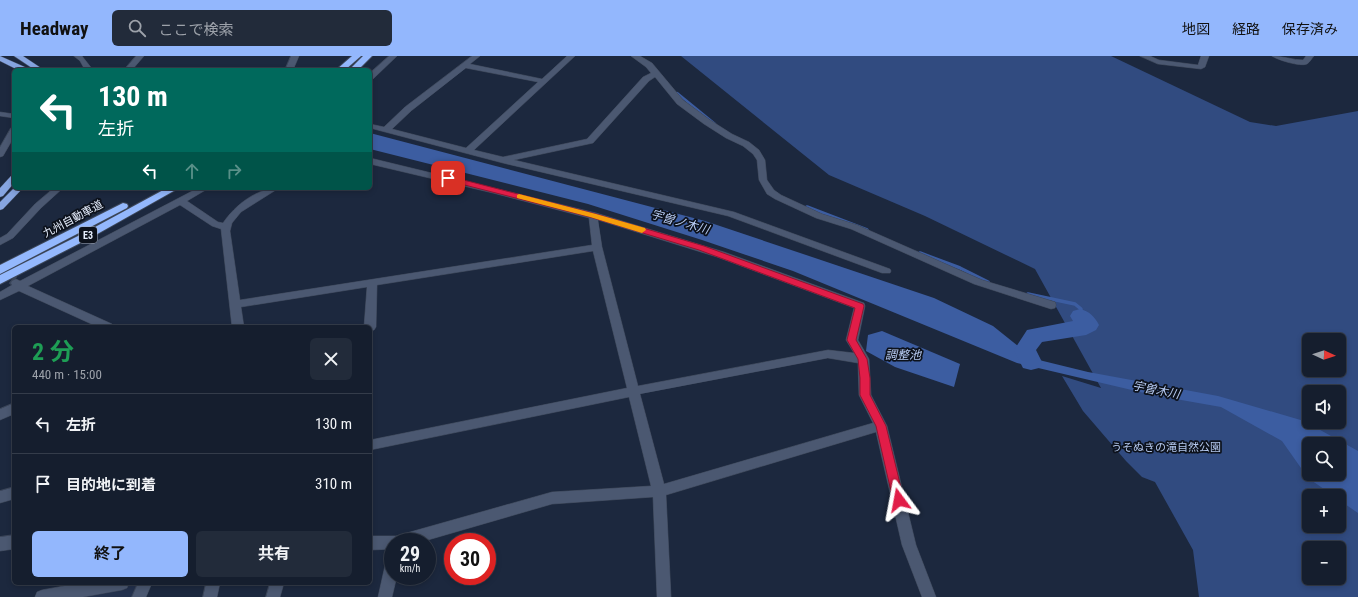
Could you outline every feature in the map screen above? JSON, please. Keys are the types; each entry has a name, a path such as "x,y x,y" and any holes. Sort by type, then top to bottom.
{"highway":[{"path":"18,56 37,68"},
{"path":"342,68 357,56"},
{"path":"354,68 368,56"},
{"path":"0,58 20,68"},
{"path":"0,194 12,180"},
{"path":"0,207 17,190"},
{"name":"九州自動車道","path":"0,270 153,190"},
{"name":"九州自動車道","path":"0,280 88,235 170,190"}],"street":[{"path":"78,56 83,60 88,68"},
{"path":"130,68 140,56"},
{"path":"290,68 295,56"},
{"path":"372,76 393,56"},
{"path":"386,130 408,110 476,56"},
{"path":"468,150 571,56"},
{"path":"634,56 649,65 680,102 728,136 746,144 756,152 761,160 763,180 770,192 778,197 819,216 854,227 978,282 1051,306"},
{"path":"1144,56 1158,62 1201,67 1205,56"},
{"path":"1276,56 1298,62 1305,62 1310,56"},
{"path":"464,65 543,82"},
{"path":"503,160 590,141 646,79 656,73"},
{"path":"0,114 12,116"},
{"path":"372,126 503,160 732,214 886,271"},
{"path":"0,154 12,133"},
{"path":"372,161 463,182 593,215 702,248 860,306 852,340 862,359 865,378 865,395 881,426 909,545 929,597"},
{"path":"0,242 10,236 38,206 57,190"},
{"path":"0,296 17,284 201,190"},
{"path":"238,325 226,226 234,214 253,200 271,190"},
{"path":"180,201 215,224 226,226"},
{"path":"593,215 597,247 659,491 664,597"},
{"path":"235,304 597,247"},
{"path":"370,325 372,282"},
{"path":"17,284 104,325"},
{"path":"372,445 634,391 828,354 862,359"},
{"path":"0,415 12,409"},
{"path":"430,533 552,498 659,491 881,426"},
{"path":"0,497 12,494"},
{"path":"0,544 12,542"},
{"path":"372,542 384,542"},
{"path":"42,597 111,585"},
{"path":"138,597 144,585"},
{"path":"210,597 213,585"},
{"path":"273,597 276,585"},
{"path":"385,597 388,585"}],"shaded area":[{"path":"111,585 141,585 135,597 52,597"}],"green space":[{"name":"うそぬきの滝自然公園","path":"681,56 1111,56 1250,122 1276,126 1358,111 1358,597 1199,597 1193,550 1155,482 1142,477 1126,461 1083,411 1062,376 1101,388 1035,269 925,216 829,175"}],"water":[{"name":"宇曽木川","path":"372,134 705,221 934,298 993,326 1018,346 1039,360 1088,372 1218,396 1302,420 1302,429 1318,429 1333,437 1302,437 1302,469 1282,441 1221,407 1153,395 1017,363 793,271 588,204 372,150"},
{"name":"調整池","path":"882,331 960,364 954,387 895,367 866,351 868,335"},
{"path":"1346,444 1358,451 1358,513 1346,505 1346,489 1324,489 1312,481 1346,481"}],"waterway":[{"path":"677,93 715,124"},
{"path":"807,207 867,230"},
{"path":"920,253 960,268 988,282"},
{"path":"1028,294 1075,304 1081,309 1080,316"},
{"name":"宇曽ノ木川","path":"1031,362 1025,350 1035,335 1086,327 1089,325 1080,316"}],"tunnel":[{"path":"0,270 14,281"}],"slow traffic":[{"path":"519,196 593,215 642,230"}],"route":[{"path":"448,178 593,215 702,248 860,306 852,340 862,359 865,378 865,395 881,426 899,500"}]}
